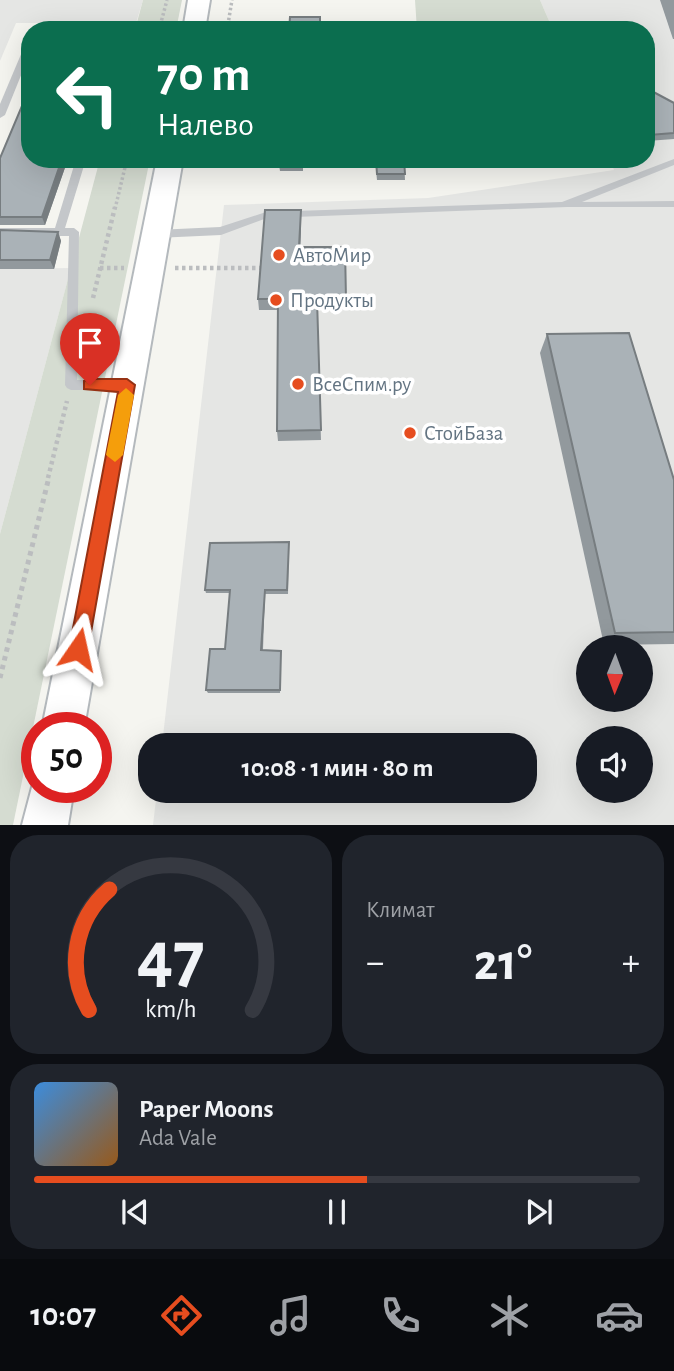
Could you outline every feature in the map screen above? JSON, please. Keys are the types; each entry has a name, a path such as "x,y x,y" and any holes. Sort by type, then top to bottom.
{"main road":[{"path":"196,21 199,0"},
{"path":"66,712 168,168"},
{"path":"45,825 49,803"}],"lane":[{"path":"0,115 21,64"},
{"path":"564,205 674,162"},
{"path":"59,232 78,168"},
{"path":"156,234 221,231 266,215 674,204"},
{"path":"0,232 74,232 71,385 127,385"}],"path":[{"path":"161,21 167,0"},
{"path":"228,21 232,0"},
{"path":"90,307 125,168"},
{"path":"100,268 262,268"},
{"path":"0,678 71,385"}],"shaded area":[{"path":"0,0 143,0 137,21 16,23 0,61"},
{"path":"143,0 182,0 178,21 137,21"},
{"path":"415,0 540,0 549,21 416,21"},
{"path":"540,0 674,0 674,825 153,825 156,803 537,803 537,733 163,733 224,205 428,198 614,170 613,168 655,168 655,21 549,21"},
{"path":"98,168 148,168 36,712 21,712 21,786 13,825 0,825 0,534"},
{"path":"71,268 0,534 0,269"}],"building":[{"path":"290,17 320,17 320,21 290,21"},
{"path":"655,93 674,103 674,133 655,135"},
{"path":"21,108 21,168 59,168 42,217 0,217 0,158"},
{"path":"377,168 405,168 405,174 377,174"},
{"path":"265,210 301,210 299,247 345,247 346,299 317,299 321,430 277,431 278,299 258,299"},
{"path":"0,230 58,232 50,260 0,260"},
{"path":"629,333 674,480 674,632 615,633 547,334"},
{"path":"289,542 287,590 265,590 261,650 281,651 280,690 206,690 210,649 225,649 230,590 205,590 210,543"}],"slow traffic":[{"path":"115,455 126,395"}],"place":[{"name":"АвтоМир","path":"279,255"},
{"name":"Продукты","path":"276,300"},
{"name":"ВсеСпим.ру","path":"298,384"},
{"name":"СтойБаза","path":"410,433"}],"route":[{"path":"78,649 127,385 90,385"}]}
